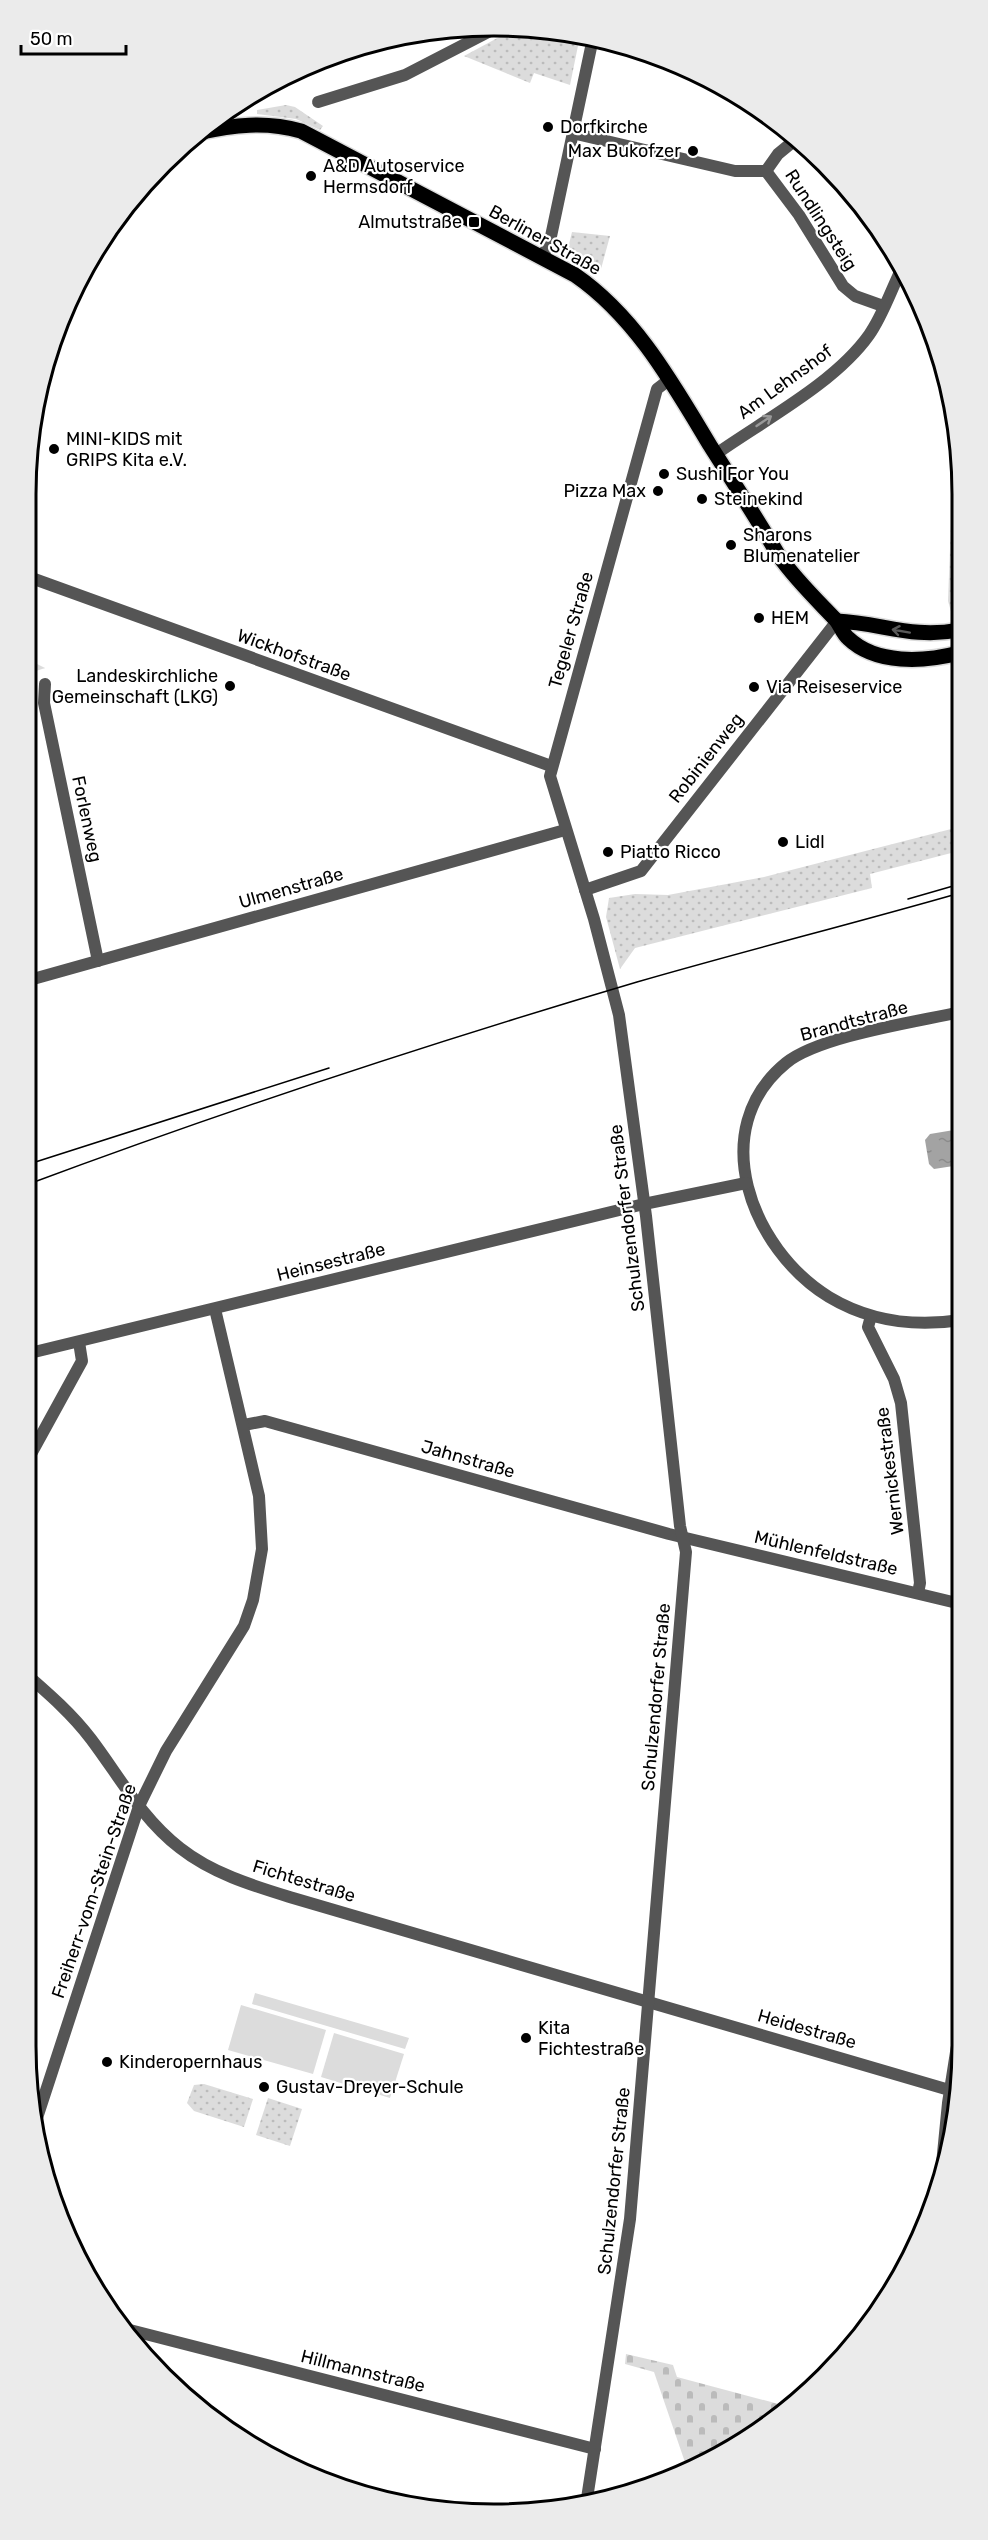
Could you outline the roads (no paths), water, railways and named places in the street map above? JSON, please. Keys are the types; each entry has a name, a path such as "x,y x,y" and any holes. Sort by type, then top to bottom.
{"main road":[{"name":"Berliner Straße","path":"216,130 263,123 301,131 543,256 607,298 633,328 670,379 792,574 837,621 848,638 886,658 908,660 952,654"},
{"path":"837,621 860,622 915,634 952,631"}],"street":[{"path":"318,102 405,75 480,36"},
{"path":"543,256 550,241 591,47"},
{"path":"573,133 735,171 766,171"},
{"name":"Rundlingsteig","path":"789,144 778,153 766,171 799,215 843,286 855,296 883,306"},
{"name":"Am Lehnshof","path":"716,454 814,386 841,364 869,335 897,277"},
{"name":"Tegeler Straße","path":"586,893 550,776 551,766 657,389 670,379"},
{"name":"Wickhofstraße","path":"36,580 551,766"},
{"name":"Robinienweg","path":"586,893 641,871 837,621"},
{"name":"Forlenweg","path":"45,684 44,703 98,961"},
{"name":"Ulmenstraße","path":"36,978 566,830"},
{"name":"Schulzendorfer Straße","path":"586,893 619,1015 686,1552 626,2261 588,2494"},
{"name":"Brandtstraße","path":"952,1014 826,1043 802,1052 787,1062 765,1086 750,1111 742,1153 746,1183 771,1239 801,1275 828,1296 871,1316 913,1322 952,1320"},
{"path":"644,1204 746,1183"},
{"name":"Heinsestraße","path":"36,1352 644,1204"},
{"name":"Freiherr-vom-Stein-Straße","path":"40,2108 139,1806 166,1750 244,1626 253,1600 262,1549 260,1496 215,1309"},
{"name":"Wernickestraße","path":"871,1316 868,1327 894,1379 901,1404 919,1572 918,1593"},
{"path":"36,1445 82,1361 79,1342"},
{"name":"Jahnstraße","path":"244,1425 265,1421 683,1538"},
{"name":"Mühlenfeldstraße","path":"683,1538 952,1602"},
{"name":"Fichtestraße","path":"36,1683 65,1709 89,1737 139,1806 181,1849 200,1862 244,1882 648,2001"},
{"name":"Heidestraße","path":"648,2001 950,2089"},
{"name":"Hillmannstraße","path":"137,2332 595,2449"}],"water":[{"path":"952,1130 952,1166 934,1169 929,1164 925,1140 930,1134"}],"tram line":[{"path":"908,899 952,886"},
{"path":"36,1181 253,1104 483,1029 677,971 952,895"},
{"path":"36,1162 329,1068"}],"place":[{"name":"Dorfkirche","path":"548,127"},
{"name":"Max Bukofzer","path":"693,151"},
{"name":"A&D Autoservice Hermsdorf","path":"311,176"},
{"name":"Almutstraße","path":"474,222"},
{"name":"MINI-KIDS mit GRIPS Kita e.V.","path":"54,449"},
{"name":"Sushi For You","path":"664,474"},
{"name":"Pizza Max","path":"658,491"},
{"name":"Steinekind","path":"702,499"},
{"name":"Sharons Blumenatelier","path":"731,545"},
{"name":"HEM","path":"759,618"},
{"name":"Landeskirchliche Gemeinschaft (LKG)","path":"230,686"},
{"name":"Via Reiseservice","path":"754,687"},
{"name":"Lidl","path":"783,842"},
{"name":"Piatto Ricco","path":"608,852"},
{"name":"Kita Fichtestraße","path":"526,2038"},
{"name":"Kinderopernhaus","path":"107,2062"},
{"name":"Gustav-Dreyer-Schule","path":"264,2087"}]}
